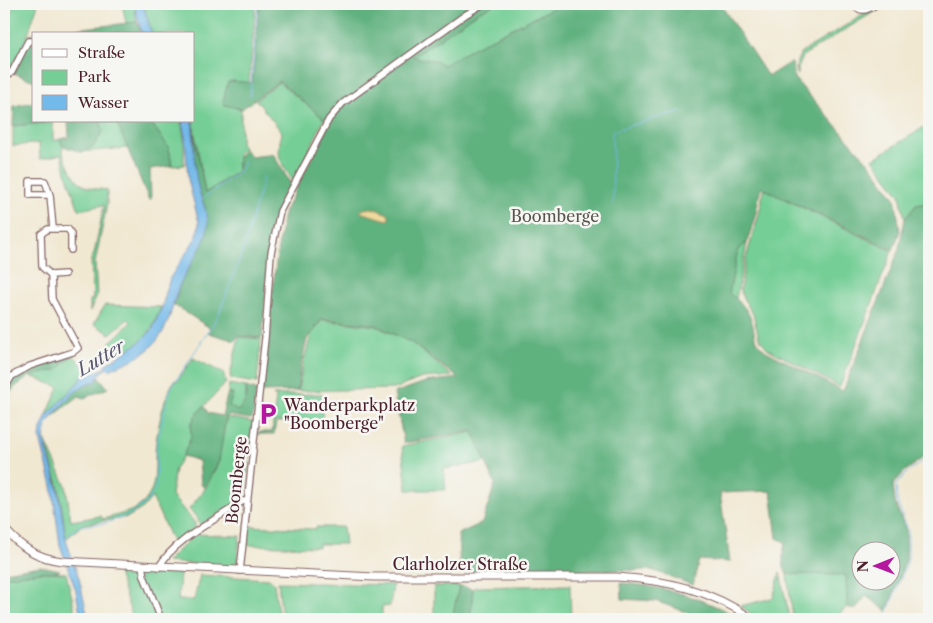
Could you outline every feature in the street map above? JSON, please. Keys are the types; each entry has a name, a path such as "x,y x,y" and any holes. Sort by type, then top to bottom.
{"street":[{"name":"Boomberge","path":"240,571 265,338 272,253 280,211 329,119 343,103 457,20 483,4"},
{"path":"854,4 863,11 877,4"},
{"path":"4,78 12,72 28,41 32,40"},
{"path":"50,195 53,228"},
{"path":"65,274 51,275 42,267 41,234 48,229 65,228 70,231 71,250"},
{"path":"4,390 12,376 30,366 73,352 78,348 52,299 51,275"},
{"path":"159,567 164,559 199,528 243,501 247,501"},
{"name":"Clarholzer Straße","path":"4,528 14,540 31,553 62,561 374,577 617,577 649,579 701,592 734,607 752,619"},
{"path":"142,566 160,619"}],"green space":[{"path":"14,4 38,4 26,40 9,72 10,31 5,28"},
{"path":"122,4 134,4 137,22 126,23"},
{"path":"143,4 256,4 249,83 232,81 223,101 225,105 241,109 241,142 244,148 238,153 237,172 205,193 193,122 195,122 195,32 151,32"},
{"name":"Boomberge","path":"259,4 495,4 478,12 413,57 433,60 444,65 473,48 561,4 723,4 723,8 767,75 792,63 794,78 870,164 895,198 900,231 893,250 761,187 747,243 738,249 729,293 746,310 752,322 756,338 766,351 843,391 898,252 905,219 916,205 929,203 929,453 903,473 893,485 895,503 906,530 906,560 900,576 900,540 850,540 850,590 895,590 887,611 866,596 855,610 847,607 846,575 787,574 783,562 785,542 777,538 771,491 720,493 730,562 699,560 693,585 652,570 460,572 458,534 482,523 495,484 473,431 404,443 394,393 425,382 458,378 412,343 376,325 322,319 307,339 297,391 261,392 277,254 284,213 329,123 279,81 242,109 225,105 223,101 228,82 252,83"},
{"path":"495,4 561,4 473,48 444,65 413,57 478,12"},
{"path":"881,4 887,4 804,55 798,68 798,75 797,63 802,52"},
{"path":"137,22 141,32 48,32"},
{"path":"32,43 32,80 14,73 28,44"},
{"path":"279,82 324,119 294,182 280,158 279,148 282,132 256,100"},
{"path":"32,102 32,122 53,122 13,126 14,106"},
{"path":"53,122 53,141 60,139 64,156 74,175 87,187 107,190 107,204 95,263 97,296 90,311 90,300 93,299 91,259 94,254 104,205 79,210 67,176 62,154 40,159 39,143 13,146 13,126"},
{"path":"68,122 100,122 103,131 94,146 81,152 63,146 60,139 69,137"},
{"path":"100,122 116,122 128,148 81,152 94,146 103,131"},
{"path":"116,122 151,122 169,148 172,166 150,169 151,199 149,200"},
{"path":"151,122 181,122 184,138 184,165 172,166 169,148"},
{"path":"192,122 205,193 238,172 239,155 245,149 251,157 273,154 292,186 278,211 269,254 262,338 238,336 235,341 209,333 210,328 174,305 180,284 204,241 205,208 198,187 194,164"},
{"path":"929,124 929,203 916,205 905,219 900,195 873,159"},
{"path":"764,189 892,251 840,387 768,349 759,338 753,314 743,298 740,290 746,258"},
{"path":"747,243 736,299 729,294 738,249"},
{"path":"105,305 161,307 149,332 128,351 120,345 117,349 109,343 131,322 128,319 110,334 94,324"},
{"path":"322,320 376,326 412,343 452,376 422,378 394,389 298,391 311,335"},
{"path":"239,337 261,339 257,383 231,379 230,375"},
{"path":"73,355 89,372 46,417 59,387 30,376 57,370"},
{"path":"73,355 57,370 30,376 15,387 4,401 6,391 20,376 42,365"},
{"path":"193,358 223,373 226,383 196,415 191,424 191,437 175,469 171,495 195,523 195,527 174,546 152,497 143,508 128,517 83,524 66,539 59,488 45,440 66,486 71,521 101,516 103,519 134,510 148,498 154,483 157,434 168,393 175,380 177,381"},
{"path":"99,377 108,388 84,398 79,396 51,418 77,390 96,382"},
{"path":"229,384 246,387 246,400 238,411 229,406 233,394 228,392"},
{"path":"246,387 256,390 253,417 251,419 228,415 226,417 219,461 204,488 201,484 199,461 183,456 191,437 191,424 204,406 208,413 222,416 228,392 233,394 229,406 238,411 246,400"},
{"path":"323,394 322,420 276,422 274,434 257,434 259,432 272,432 276,397 273,395"},
{"path":"227,417 253,422 243,500 200,525 198,519 189,509 205,489 219,462 221,442"},
{"path":"473,432 486,462 444,469 446,490 407,490 402,446"},
{"path":"248,526 316,529 316,527 343,527 345,544 318,544 318,547 247,545"},
{"path":"195,534 240,536 237,563 232,566 166,562"},
{"path":"40,566 60,570 57,572 40,572 4,577 4,572"},
{"path":"117,570 180,573 178,600 194,600 200,575 269,579 274,583 279,619 133,619"},
{"path":"40,572 66,573 74,606 74,619 4,619 4,577"},
{"path":"780,573 789,619 759,619 740,606 773,598"},
{"path":"787,574 846,575 847,607 834,619 793,619"},
{"path":"278,582 393,585 390,606 382,607 382,619 282,619"},
{"path":"621,583 653,587 683,594 713,605 742,619 700,619 655,601 622,599"},
{"path":"570,585 571,619 470,619 473,589 475,587"},
{"path":"434,586 459,586 452,619 434,619"},
{"path":"459,586 473,589 470,619 452,619"}],"sand":[{"path":"372,208 388,214 388,220 360,212 364,209"}],"water":[{"path":"134,4 143,4 151,32 141,32"},
{"path":"182,122 192,122 196,178 208,222 205,239 180,284 167,323 159,338 143,354 109,370 107,368 99,375 96,382 77,390 47,424 44,440 58,488 66,540 79,578 87,614 87,619 81,619 76,591 60,545 52,486 40,438 41,429 46,417 84,376 106,367 104,365 140,342 152,330 162,307 170,278 197,236 199,223 188,179"}],"waterway":[{"path":"250,96 258,4"},
{"path":"613,203 612,131 681,111"},
{"path":"201,200 240,171 245,159"},
{"path":"65,538 79,526 106,523 128,515 143,505 152,495 156,486 157,443 170,390 218,316 242,253 264,176"},
{"path":"885,619 908,560 908,530 897,502 896,485 904,475 929,456"}],"place":[{"name":"Wanderparkplatz \"Boomberge\"","path":"268,414"}],"water label":[{"name":"Lutter","path":"101,358"}]}
